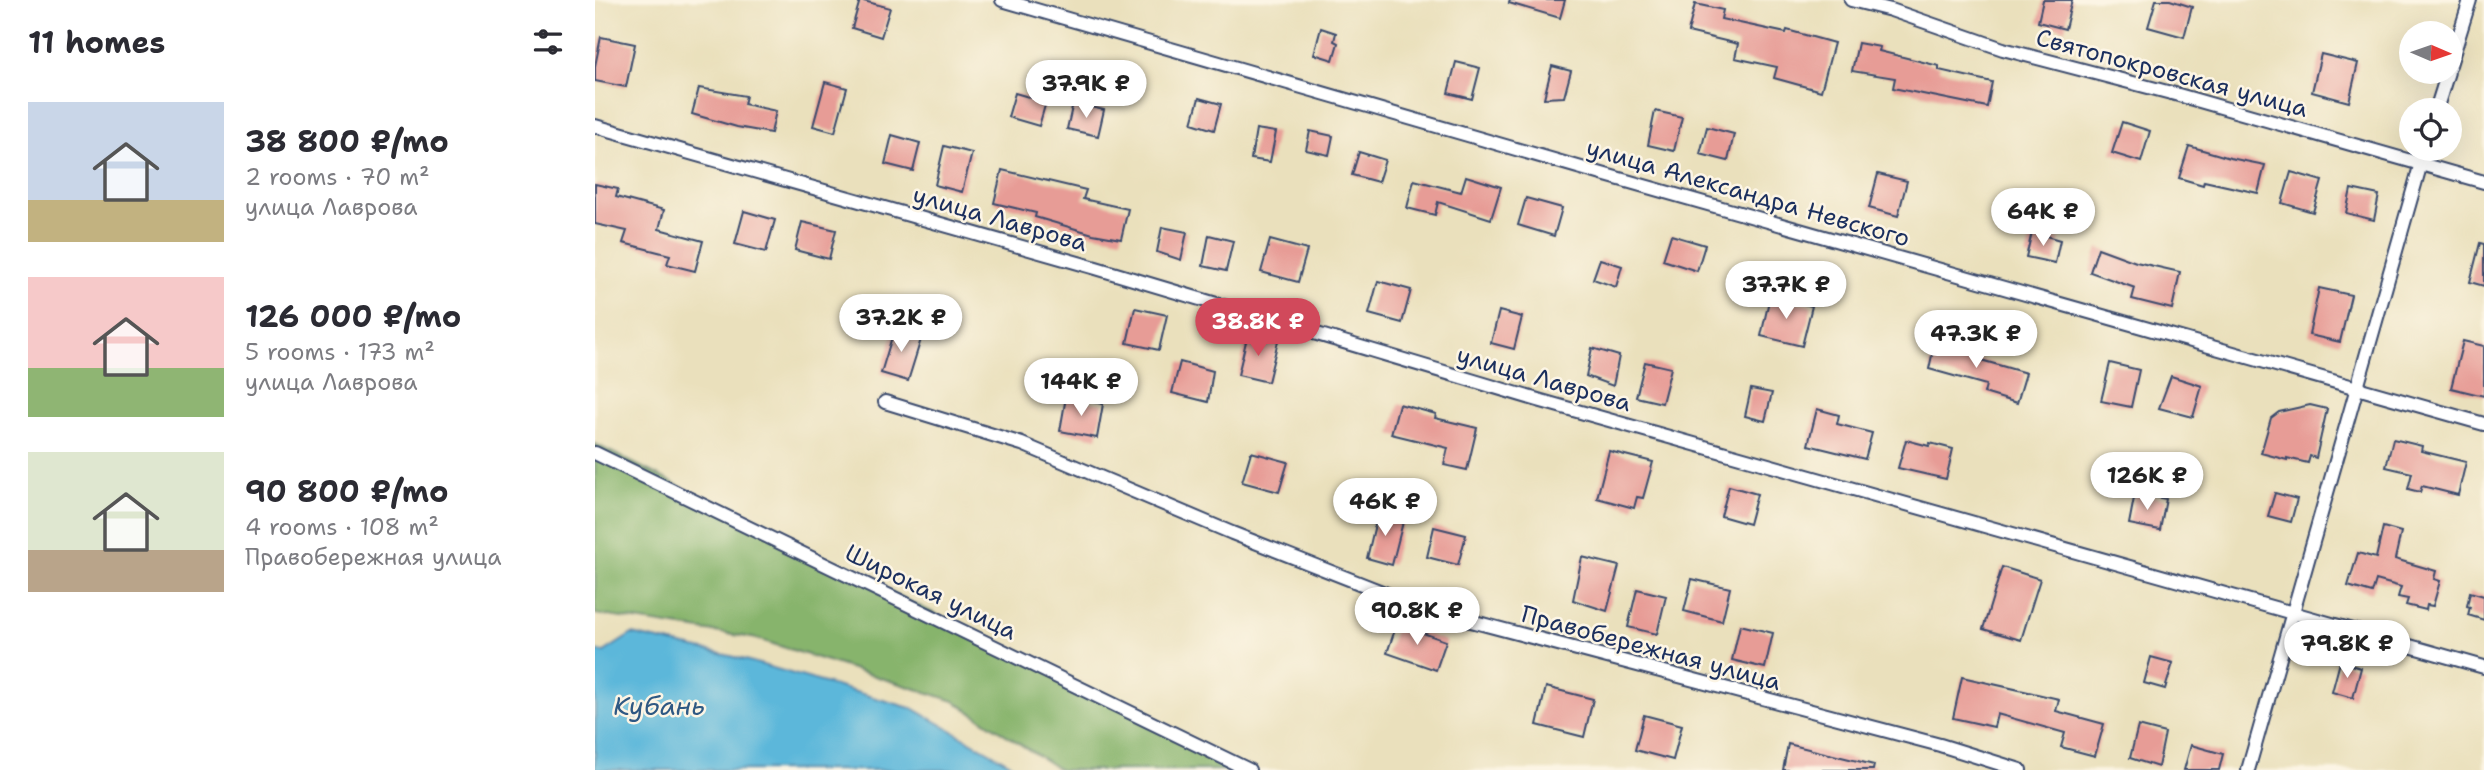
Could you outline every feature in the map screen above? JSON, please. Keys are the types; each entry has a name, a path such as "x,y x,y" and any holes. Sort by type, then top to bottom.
{"street":[{"name":"улица Александра Невского","path":"1002,0 1602,174 2484,424"},
{"name":"Святопокровская улица","path":"1851,0 1891,10 2003,49 2175,94 2484,182"},
{"path":"2462,26 2470,0"},
{"name":"улица Лаврова","path":"595,126 1110,272 1538,400 2484,667"},
{"path":"2248,770 2421,161"},
{"name":"Правобережная улица","path":"885,402 1022,444 1232,533 1448,618 1471,621 1940,745 2020,770"},
{"name":"Широкая улица","path":"595,453 1249,770"}],"green space":[{"path":"595,444 1248,770 1060,770 954,701 754,638 595,614"}],"water":[{"name":"Кубань","path":"632,634 735,657 914,709 1021,770 595,770 595,651 604,652"}],"building":[{"path":"860,0 890,8 881,37 852,28"},
{"path":"1510,0 1565,0 1560,18 1509,3"},
{"path":"2043,0 2072,0 2065,29 2038,22"},
{"path":"2156,0 2170,0 2192,7 2184,37 2148,27"},
{"path":"1695,4 1723,10 1721,19 1786,33 1787,30 1834,43 1821,91 1774,78 1777,67 1735,58 1738,44 1688,32"},
{"path":"1321,28 1336,33 1334,41 1338,43 1333,60 1314,54"},
{"path":"601,37 635,44 626,87 595,81"},
{"path":"1858,43 1880,47 1879,51 1939,66 1939,70 1992,82 1987,107 1893,88 1895,78 1852,71"},
{"path":"2321,54 2358,63 2349,102 2312,92"},
{"path":"1456,62 1480,68 1472,99 1448,93"},
{"path":"1552,66 1571,71 1564,97 1544,98"},
{"path":"825,82 847,88 835,132 813,126"},
{"path":"699,88 746,96 744,104 776,111 771,133 737,127 692,114"},
{"path":"1015,93 1046,102 1039,126 1008,117"},
{"path":"1199,98 1221,104 1214,130 1192,123"},
{"path":"1073,103 1104,110 1098,136 1067,129"},
{"path":"1655,111 1682,117 1674,151 1648,145"},
{"path":"2122,122 2150,131 2141,162 2112,153"},
{"path":"1707,127 1734,134 1728,161 1700,154"},
{"path":"1256,129 1276,132 1270,162 1251,159"},
{"path":"1310,131 1333,136 1329,155 1306,150"},
{"path":"892,135 920,143 913,171 885,164"},
{"path":"944,146 972,153 962,192 935,185"},
{"path":"2189,146 2265,165 2258,193 2204,181 2203,185 2179,178"},
{"path":"1359,152 1385,160 1378,182 1352,175"},
{"path":"1002,170 1086,190 1083,199 1128,209 1121,239 1093,234 1035,217 1036,213 994,203"},
{"path":"2291,172 2322,181 2313,212 2282,203"},
{"path":"1878,174 1907,181 1898,216 1869,208"},
{"path":"1466,176 1501,187 1491,219 1438,202 1435,215 1407,208 1414,180 1461,192"},
{"path":"595,184 618,189 616,197 664,210 659,229 703,241 695,271 667,264 670,255 623,243 627,231 595,224"},
{"path":"2351,189 2379,195 2374,220 2346,213"},
{"path":"1526,198 1562,208 1554,236 1518,225"},
{"path":"744,211 775,220 766,252 735,244"},
{"path":"802,222 836,230 829,259 795,250"},
{"path":"1162,227 1187,232 1181,260 1157,252"},
{"path":"2032,232 2060,240 2055,263 2026,257"},
{"path":"1209,235 1233,241 1226,271 1203,266"},
{"path":"1671,235 1705,245 1697,271 1663,260"},
{"path":"1270,240 1307,250 1298,282 1261,272"},
{"path":"2480,243 2484,244 2484,286 2470,282"},
{"path":"2098,248 2136,262 2180,272 2172,309 2132,299 2135,288 2090,272"},
{"path":"1600,259 1622,266 1616,287 1593,279"},
{"path":"1378,281 1411,290 1402,323 1369,314"},
{"path":"2319,288 2351,295 2340,342 2309,335"},
{"path":"1770,296 1812,306 1802,346 1761,336"},
{"path":"1135,308 1167,315 1159,350 1127,343"},
{"path":"1499,311 1522,317 1514,349 1491,343"},
{"path":"895,327 922,336 908,381 881,373"},
{"path":"1248,333 1278,341 1268,382 1238,375"},
{"path":"1936,337 1977,348 1974,358 2026,373 2017,403 1984,393 1986,385 1929,369"},
{"path":"2463,341 2484,346 2484,396 2451,388"},
{"path":"1592,348 1619,356 1613,386 1586,376"},
{"path":"1180,362 1213,371 1208,402 1172,393"},
{"path":"1645,362 1671,368 1662,403 1636,397"},
{"path":"2110,363 2139,370 2131,407 2101,401"},
{"path":"2171,376 2202,386 2193,417 2159,408"},
{"path":"1751,389 1772,393 1765,421 1745,416"},
{"path":"1066,397 1103,404 1097,438 1060,431"},
{"path":"1399,404 1436,414 1435,418 1477,428 1467,470 1444,465 1448,448 1391,434"},
{"path":"2310,405 2327,409 2316,458 2310,456 2308,463 2261,453 2271,418 2279,412"},
{"path":"1817,409 1839,415 1837,424 1872,433 1865,459 1808,445"},
{"path":"2393,439 2422,446 2421,451 2466,462 2458,495 2422,486 2420,492 2408,489 2412,473 2386,467"},
{"path":"1906,440 1953,449 1946,479 1898,468"},
{"path":"1609,451 1653,462 1643,498 1637,497 1634,508 1597,498"},
{"path":"1251,452 1288,462 1279,492 1242,482"},
{"path":"1729,486 1757,494 1749,524 1721,516"},
{"path":"2135,493 2166,499 2160,530 2129,524"},
{"path":"2275,493 2297,499 2291,522 2268,516"},
{"path":"1378,512 1404,518 1392,565 1367,558"},
{"path":"1434,527 1466,535 1458,565 1427,557"},
{"path":"2383,527 2401,532 2395,559 2436,571 2434,579 2440,581 2433,606 2427,605 2426,610 2406,605 2408,599 2398,597 2401,587 2376,580 2372,593 2348,586 2358,553 2376,558"},
{"path":"1582,557 1619,566 1607,611 1573,600"},
{"path":"2002,567 2040,579 2021,640 1983,629"},
{"path":"1692,579 1730,588 1722,621 1684,611"},
{"path":"1637,589 1666,596 1657,634 1628,627"},
{"path":"2470,592 2484,596 2484,620 2468,615"},
{"path":"1397,624 1446,641 1436,670 1387,653"},
{"path":"1740,625 1773,633 1765,668 1732,660"},
{"path":"2151,657 2173,663 2165,689 2144,683"},
{"path":"2340,662 2361,668 2353,698 2332,692"},
{"path":"1962,677 2059,699 2056,711 2104,724 2095,756 2061,747 2065,733 1997,714 1994,727 1953,718"},
{"path":"1546,687 1593,699 1584,737 1537,725"},
{"path":"1644,715 1682,725 1673,760 1635,750"},
{"path":"2138,726 2165,733 2158,767 2130,758"},
{"path":"1788,744 1874,765 1873,770 1783,770"},
{"path":"2191,745 2223,754 2219,770 2184,770"}]}
